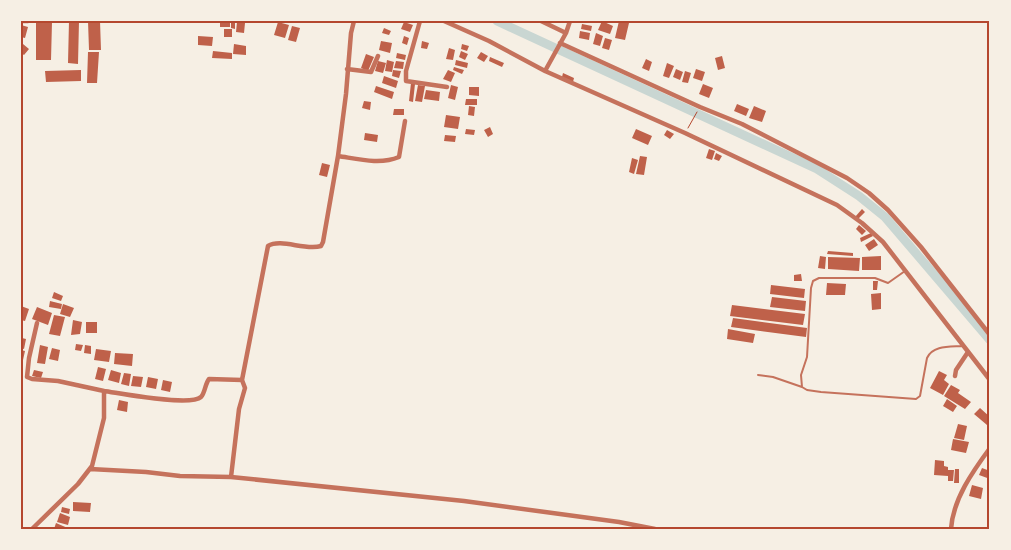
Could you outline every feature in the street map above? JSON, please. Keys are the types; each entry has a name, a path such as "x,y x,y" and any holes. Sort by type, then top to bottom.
{"street":[{"path":"22,21 28,21"},
{"path":"231,477 238,417 245,388 242,380 268,246 275,244 313,248 321,246 323,242 338,156 351,33 354,21"},
{"path":"420,21 406,71 406,81 447,86"},
{"path":"444,21 837,205 862,223 882,242 990,380"},
{"path":"541,21 566,33"},
{"path":"546,70 566,33 570,21"},
{"path":"559,45 742,124 854,183 869,193 888,210 947,279 990,335"},
{"path":"348,69 371,72 378,56"},
{"path":"338,156 376,161 389,161 399,157 405,121"},
{"path":"37,323 27,377 32,379 58,381 104,391 165,399 195,400 202,396 209,379 242,380"},
{"path":"955,376 956,370 968,352"},
{"path":"32,529 78,484 90,469 104,418 104,391"},
{"path":"951,529 956,505 962,491 990,448"},
{"path":"90,469 180,476 231,477 464,501 619,522 655,529"}],"lane":[{"path":"802,386 801,375 806,357 813,281 819,278 875,278 888,282 905,271"},
{"path":"758,375 773,377 802,386 807,390 916,399 920,396 927,358 930,352 934,349 963,346"}],"path":[{"path":"692,123 698,110"}],"building":[{"path":"69,21 79,21 78,64 68,63"},
{"path":"88,21 100,21 101,50 89,50"},
{"path":"220,21 230,21 230,27 220,27"},
{"path":"231,21 235,21 235,29 231,28"},
{"path":"602,21 613,26 610,34 598,30"},
{"path":"619,21 629,23 625,40 615,38"},
{"path":"36,22 52,22 51,60 36,60"},
{"path":"237,22 245,23 244,33 236,32"},
{"path":"278,22 289,25 285,38 274,35"},
{"path":"404,22 413,25 410,32 401,29"},
{"path":"582,24 592,26 591,31 581,29"},
{"path":"21,25 28,27 25,38 21,37"},
{"path":"292,26 300,28 296,42 288,40"},
{"path":"384,28 391,31 389,35 382,33"},
{"path":"224,29 232,29 232,37 224,37"},
{"path":"580,31 590,33 589,40 579,38"},
{"path":"596,33 603,36 600,46 593,44"},
{"path":"198,36 213,37 212,46 198,45"},
{"path":"404,36 409,38 407,45 402,43"},
{"path":"605,38 612,40 609,50 602,48"},
{"path":"381,41 392,43 390,53 379,50"},
{"path":"422,41 429,43 427,49 421,48"},
{"path":"23,44 29,49 24,55 21,53 21,46"},
{"path":"234,44 246,46 246,55 233,54"},
{"path":"462,44 469,46 467,51 461,49"},
{"path":"449,48 455,50 453,60 446,59"},
{"path":"213,51 232,53 232,59 212,58"},
{"path":"461,51 468,54 465,60 459,57"},
{"path":"88,52 99,52 97,83 87,83"},
{"path":"481,52 488,56 484,62 477,58"},
{"path":"397,53 406,55 405,60 396,58"},
{"path":"366,54 374,57 368,71 361,68"},
{"path":"722,56 725,68 718,70 715,58"},
{"path":"490,57 504,63 502,67 489,61"},
{"path":"646,59 652,62 649,71 642,68"},
{"path":"387,60 394,62 392,72 385,71"},
{"path":"456,60 468,63 467,68 455,65"},
{"path":"378,61 386,63 383,73 375,71"},
{"path":"396,61 404,62 403,69 394,68"},
{"path":"667,63 674,66 669,78 663,76"},
{"path":"454,67 464,70 462,74 453,70"},
{"path":"676,69 683,72 680,80 673,77"},
{"path":"696,69 705,72 702,81 693,78"},
{"path":"81,70 81,81 46,82 45,71"},
{"path":"393,70 401,71 399,78 392,76"},
{"path":"448,70 455,73 451,82 443,79"},
{"path":"685,71 691,73 688,83 682,82"},
{"path":"563,73 574,78 573,82 562,77"},
{"path":"384,76 398,81 396,88 382,83"},
{"path":"411,83 415,84 413,102 409,101"},
{"path":"703,84 713,88 709,98 699,94"},
{"path":"418,85 425,86 422,102 415,101"},
{"path":"451,85 458,87 455,100 448,98"},
{"path":"376,86 394,92 392,99 374,92"},
{"path":"469,87 479,87 479,96 469,95"},
{"path":"426,90 440,92 439,101 424,99"},
{"path":"466,99 477,99 477,105 465,105"},
{"path":"364,101 371,102 370,110 362,108"},
{"path":"737,104 749,109 746,116 734,111"},
{"path":"469,106 475,107 474,116 468,115"},
{"path":"754,106 766,111 762,122 749,118"},
{"path":"394,109 404,109 404,115 393,115"},
{"path":"446,115 460,117 458,129 444,127"},
{"path":"490,127 493,134 488,137 484,130"},
{"path":"466,129 475,130 474,135 465,134"},
{"path":"636,129 652,136 648,145 632,138"},
{"path":"667,130 674,134 670,139 664,135"},
{"path":"365,133 378,135 377,142 364,140"},
{"path":"445,135 456,136 455,142 444,141"},
{"path":"709,149 715,151 712,160 706,158"},
{"path":"716,153 722,156 719,161 714,159"},
{"path":"640,156 647,157 644,175 636,174"},
{"path":"632,158 638,160 634,174 629,172"},
{"path":"322,163 330,165 327,177 319,175"},
{"path":"862,209 865,212 858,219 855,217"},
{"path":"859,225 866,231 862,235 856,229"},
{"path":"871,233 873,236 861,242 860,238"},
{"path":"874,239 878,245 869,251 865,245"},
{"path":"828,251 853,253 853,256 827,254"},
{"path":"820,256 826,257 825,269 818,268"},
{"path":"881,256 881,270 862,270 862,257"},
{"path":"828,257 860,258 859,271 828,269"},
{"path":"801,274 802,281 794,281 794,275"},
{"path":"873,281 878,281 877,290 873,290"},
{"path":"827,283 846,284 845,295 826,295"},
{"path":"771,285 805,289 804,298 770,294"},
{"path":"54,292 63,296 61,301 52,298"},
{"path":"881,293 881,309 872,310 871,294"},
{"path":"772,297 806,301 805,311 770,307"},
{"path":"50,301 62,304 61,309 49,307"},
{"path":"63,304 74,308 70,317 60,314"},
{"path":"732,305 805,314 803,325 730,316"},
{"path":"21,306 29,309 25,321 21,320"},
{"path":"37,307 52,313 48,325 32,319"},
{"path":"54,315 65,317 60,336 49,334"},
{"path":"733,318 807,328 806,337 731,327"},
{"path":"73,320 82,322 80,334 71,335"},
{"path":"86,322 97,322 97,333 86,333"},
{"path":"728,329 755,334 753,343 727,339"},
{"path":"22,338 26,339 24,349 21,348"},
{"path":"76,344 83,345 81,351 75,350"},
{"path":"40,345 48,347 45,364 37,363"},
{"path":"85,345 91,346 91,354 84,353"},
{"path":"52,348 60,350 58,361 49,359"},
{"path":"96,349 111,351 109,362 94,360"},
{"path":"21,350 25,351 23,360 21,360"},
{"path":"115,353 133,354 132,366 114,364"},
{"path":"98,367 106,369 103,381 95,379"},
{"path":"34,370 43,372 41,378 32,376"},
{"path":"111,370 121,373 119,383 108,380"},
{"path":"939,371 947,375 944,380 949,384 943,395 930,388"},
{"path":"124,373 131,374 129,386 121,384"},
{"path":"133,376 143,377 141,387 131,386"},
{"path":"148,377 158,379 156,389 146,387"},
{"path":"163,380 172,382 170,392 161,390"},
{"path":"951,385 960,390 958,393 971,402 965,409 944,396"},
{"path":"947,399 957,406 953,412 943,406"},
{"path":"119,400 128,402 127,412 117,410"},
{"path":"980,408 990,417 990,422 987,425 974,414"},
{"path":"958,424 967,426 964,440 954,438"},
{"path":"953,439 969,442 966,453 951,450"},
{"path":"935,460 944,461 944,466 948,467 948,470 954,470 953,481 948,481 948,476 934,475"},
{"path":"982,468 990,471 990,479 979,475"},
{"path":"955,469 959,469 959,483 954,483"},
{"path":"972,485 983,488 981,499 969,496"},
{"path":"73,502 91,503 90,512 73,511"},
{"path":"62,507 70,509 69,514 61,512"},
{"path":"60,513 70,517 68,525 57,522"},
{"path":"56,523 70,529 54,529"}],"waterway":[{"path":"497,21 817,169 859,196 885,217 990,340"}]}
